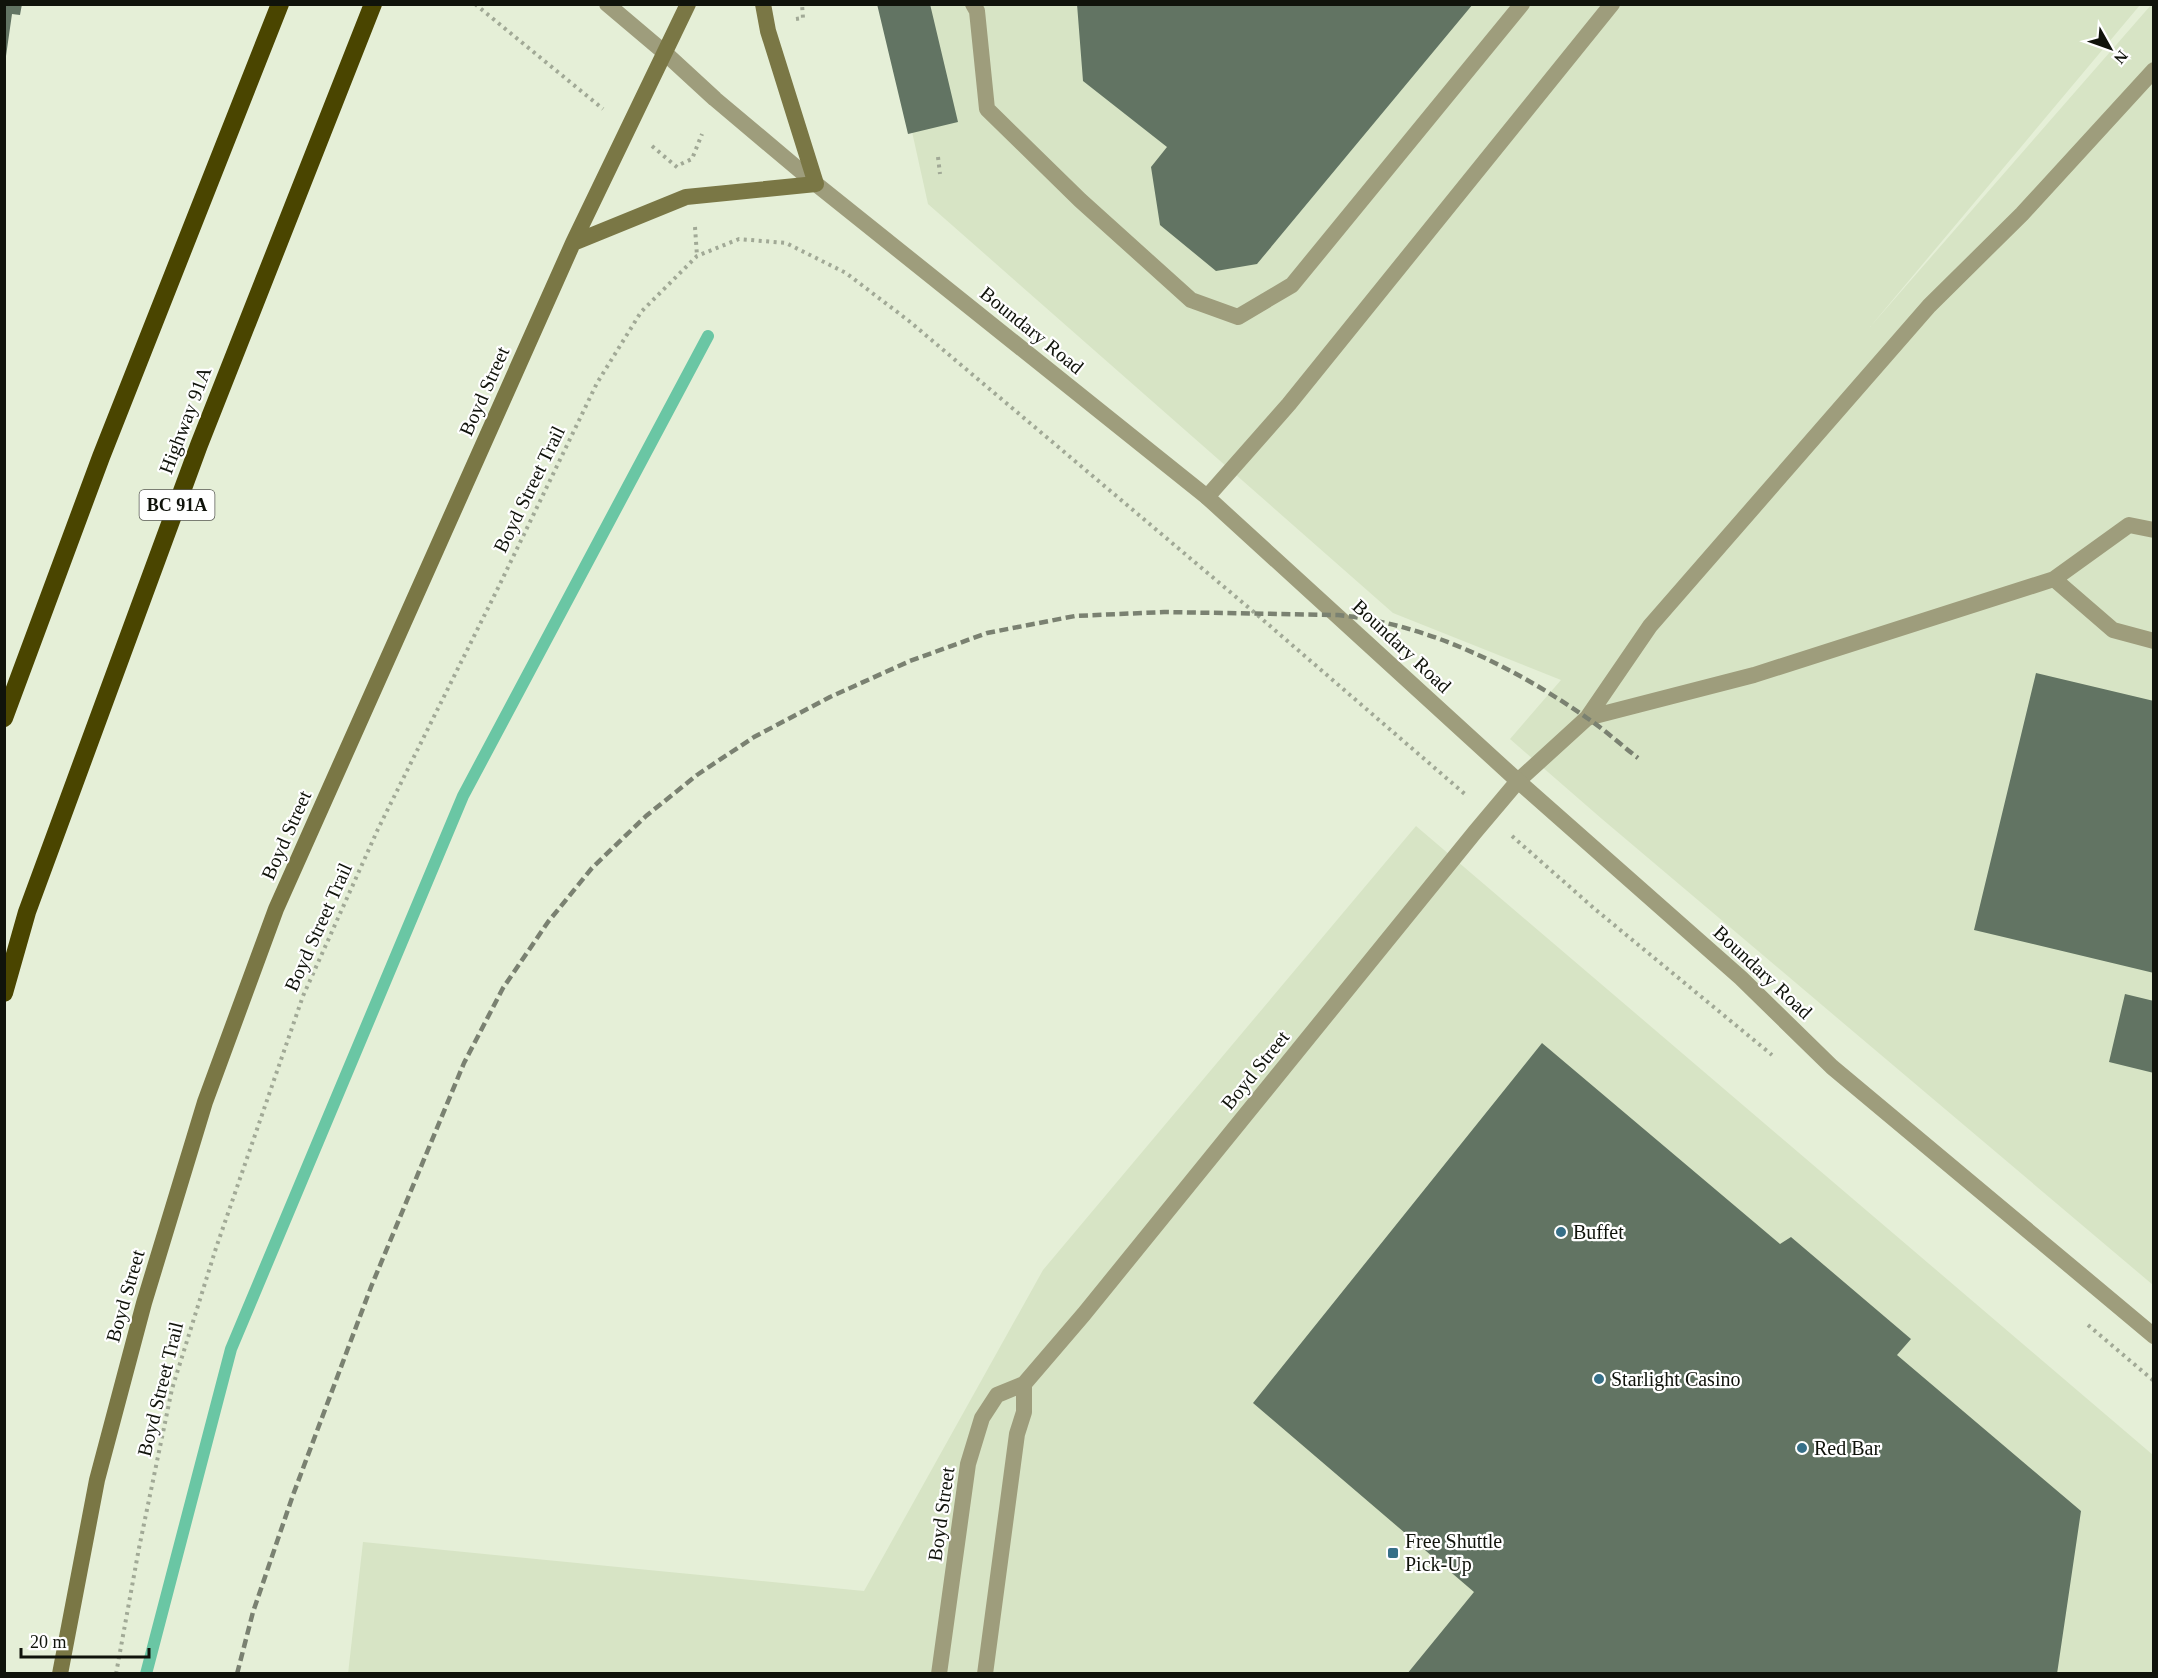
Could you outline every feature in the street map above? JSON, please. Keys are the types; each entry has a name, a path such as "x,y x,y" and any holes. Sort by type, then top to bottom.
{"highway":[{"path":"4,718 101,457 280,4"},
{"name":"Highway 91A","path":"4,993 27,912 199,445 373,4"}],"main road":[{"name":"Boyd Street","path":"60,1674 97,1480 144,1303 206,1102 276,909 573,243 688,4"},
{"path":"573,243 687,197 816,184 768,31 763,4"}],"street":[{"name":"Boundary Road","path":"607,4 816,184 1207,497 1518,782 1741,978 1832,1067 2154,1336"},
{"path":"974,4 977,12 987,109 1080,200 1191,300 1238,316 1292,285 1522,4"},
{"path":"1207,497 1296,396 1612,4"},
{"name":"Boyd Street","path":"939,1674 968,1464 982,1418 997,1395 1024,1384 1084,1314 1489,816 1518,782 1587,718 1650,626 1929,306 2022,214 2154,70"},
{"path":"1587,718 1754,675 2054,579 2129,525 2154,530"},
{"path":"2054,579 2113,630 2154,641"},
{"path":"985,1674 1017,1434 1024,1412 1024,1384"}],"path":[{"path":"475,4 581,93"},
{"path":"678,166 693,159 702,134"},
{"path":"938,157 940,174"},
{"path":"694,223 697,256 739,239 786,243 846,273 909,321 1415,749 1596,910 1778,1060"},
{"name":"Boyd Street Trail","path":"116,1674 172,1389 216,1248 303,996 378,829 597,383 641,312 697,256"},
{"path":"2082,1320 2154,1382"}],"shaded area":[{"path":"884,5 2140,5 1870,327 2153,5 2153,1285 1510,739 1561,680 1393,613 928,204"},
{"path":"1416,826 2153,1455 2153,1673 348,1674 363,1542 864,1591 1043,1270"}],"building":[{"path":"4,4 22,4 20,15 12,14 6,56"},
{"path":"877,4 930,4 958,122 908,134"},
{"path":"1077,4 1473,4 1257,264 1216,271 1160,225 1151,167 1167,147 1083,81"},
{"path":"2036,673 2154,701 2154,973 1974,930"},
{"path":"2125,994 2154,1001 2154,1073 2109,1062"},
{"name":"Starlight Casino","path":"1542,1043 1780,1244 1791,1237 1911,1339 1897,1355 2081,1511 2057,1674 1407,1674 1474,1592 1253,1403"}],"waterway":[{"path":"146,1674 231,1349 463,796 708,336"}],"railway":[{"path":"237,1674 253,1612 293,1495 371,1287 464,1063 503,988 548,922 592,868 646,816 697,775 754,737 830,697 910,661 987,633 1075,616 1164,612 1338,615 1405,628 1437,638 1500,665 1559,699 1600,727 1638,758"}],"place":[{"name":"Buffet","path":"1561,1232"},
{"name":"Starlight Casino","path":"1599,1379"},
{"name":"Red Bar","path":"1802,1448"},
{"name":"Free Shuttle Pick-Up","path":"1393,1553"}]}
